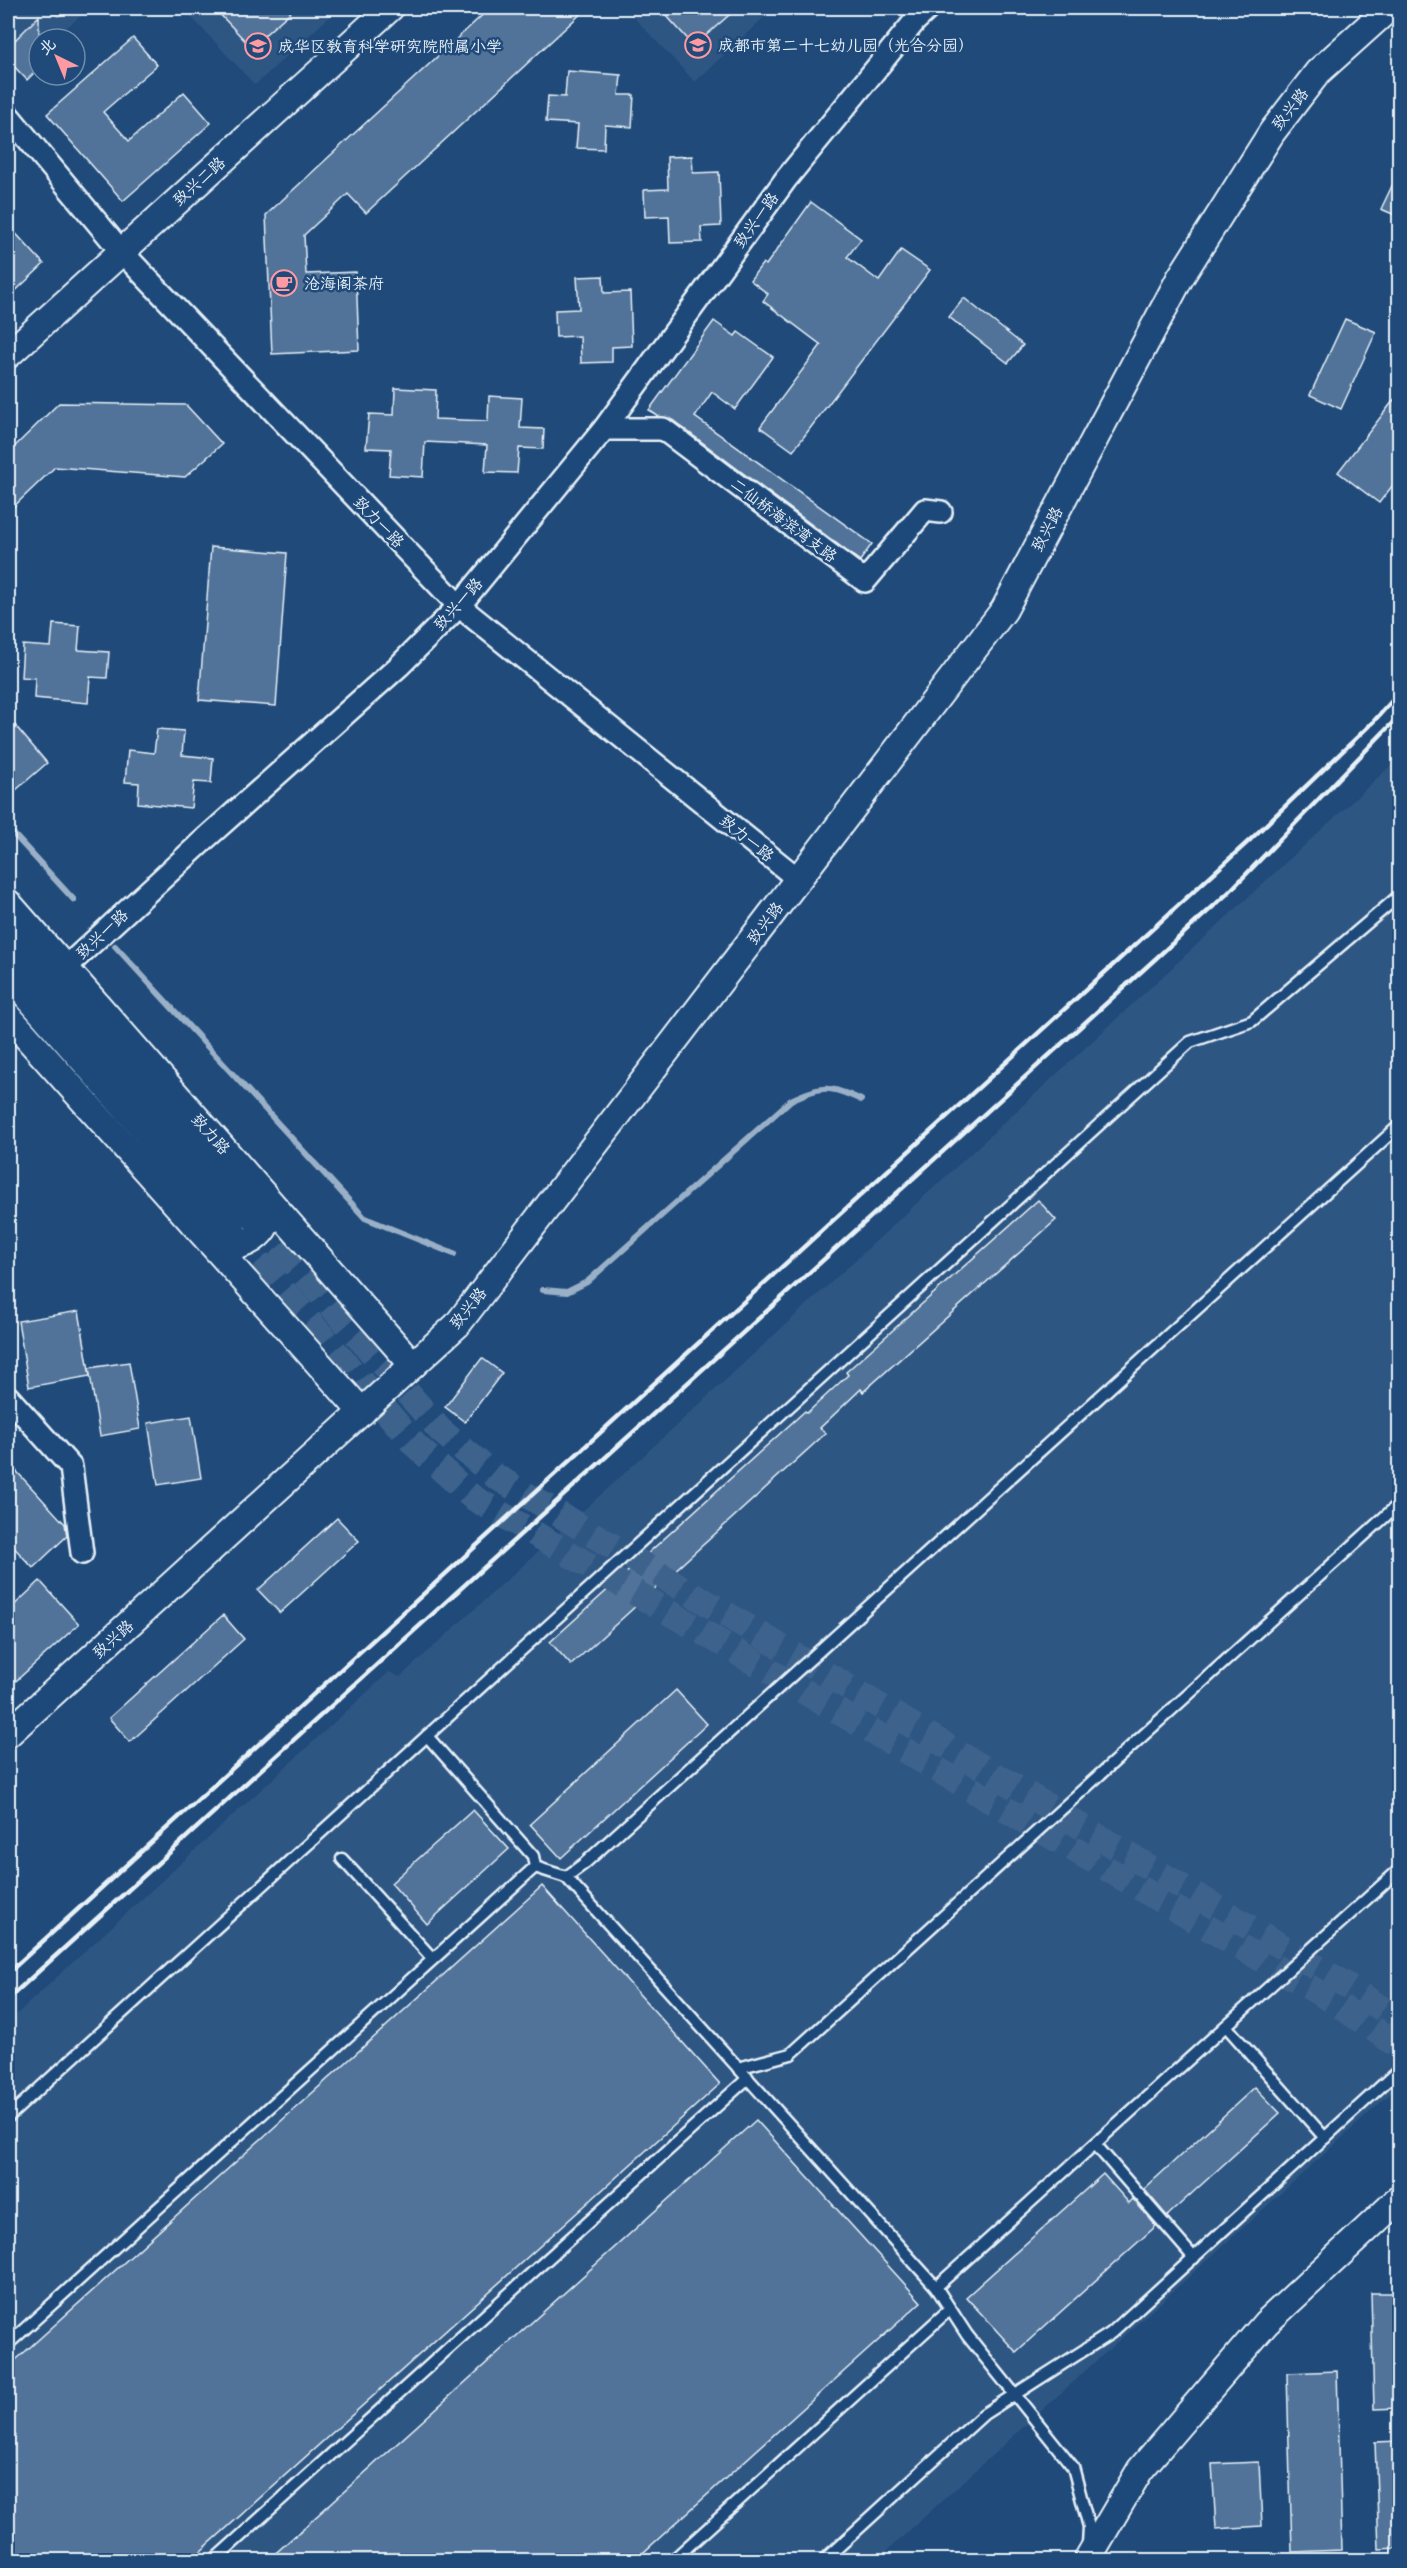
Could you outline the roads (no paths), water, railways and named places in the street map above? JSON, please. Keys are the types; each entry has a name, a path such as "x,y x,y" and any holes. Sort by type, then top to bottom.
{"street":[{"name":"致兴二路","path":"8,355 390,8"},
{"name":"致兴路","path":"8,1734 457,1325 1004,610 1180,278 1272,132 1318,72 1389,8"},
{"name":"致兴一路","path":"64,969 205,838 399,666 459,606 604,429 786,179 916,12"},
{"name":"致力一路","path":"8,115 122,251 459,606 798,879"},
{"name":"二仙桥海滨湾支路","path":"604,429 663,429 865,581 925,510 941,512"},
{"name":"致力路","path":"8,903 64,969 243,1224 362,1412"},
{"name":"致力路","path":"8,940 243,1224"},
{"name":"致力路","path":"8,974 243,1224"},
{"name":"致力路","path":"8,1016 243,1224 413,1365"},
{"path":"8,1397 71,1467 82,1553"},
{"path":"1087,2560 1140,2470 1266,2323 1400,2198"}],"lane":[{"path":"8,2117 1190,1042 1252,1021 1400,895"},
{"path":"566,1877 1400,1125"},
{"path":"738,2068 791,2054 1400,1503"},
{"path":"427,1736 533,1856 535,1867"},
{"path":"342,1859 433,1959"},
{"path":"535,1867 566,1877 936,2287 1014,2394 1073,2467 1089,2527 1087,2560"},
{"path":"8,2344 535,1867"},
{"path":"936,2287 1400,1869"},
{"path":"1226,2026 1325,2138"},
{"path":"824,2560 984,2414 1111,2333 1400,2069"},
{"path":"214,2560 748,2078"},
{"path":"1095,2144 1194,2258"},
{"path":"673,2560 950,2309"}],"waterway":[{"path":"8,828 74,900"},
{"path":"115,946 365,1218 454,1254"},
{"path":"543,1290 567,1292 587,1282 791,1100 819,1089 833,1089 861,1100"}],"tunnel":[{"path":"253,1217 441,1431 495,1476 1346,1985 1400,2021"},
{"path":"233,1232 415,1445 472,1497 1333,2001 1400,2047"}],"railway":[{"path":"8,1973 1251,839 1373,722 1400,692"},
{"path":"8,1999 1228,893 1400,715"}],"place":[{"name":"成都市第二十七幼儿园（光合分园）","path":"698,45"},
{"name":"成华区教育科学研究院附属小学","path":"258,46"},
{"name":"沧海阁茶府","path":"284,283"}]}
